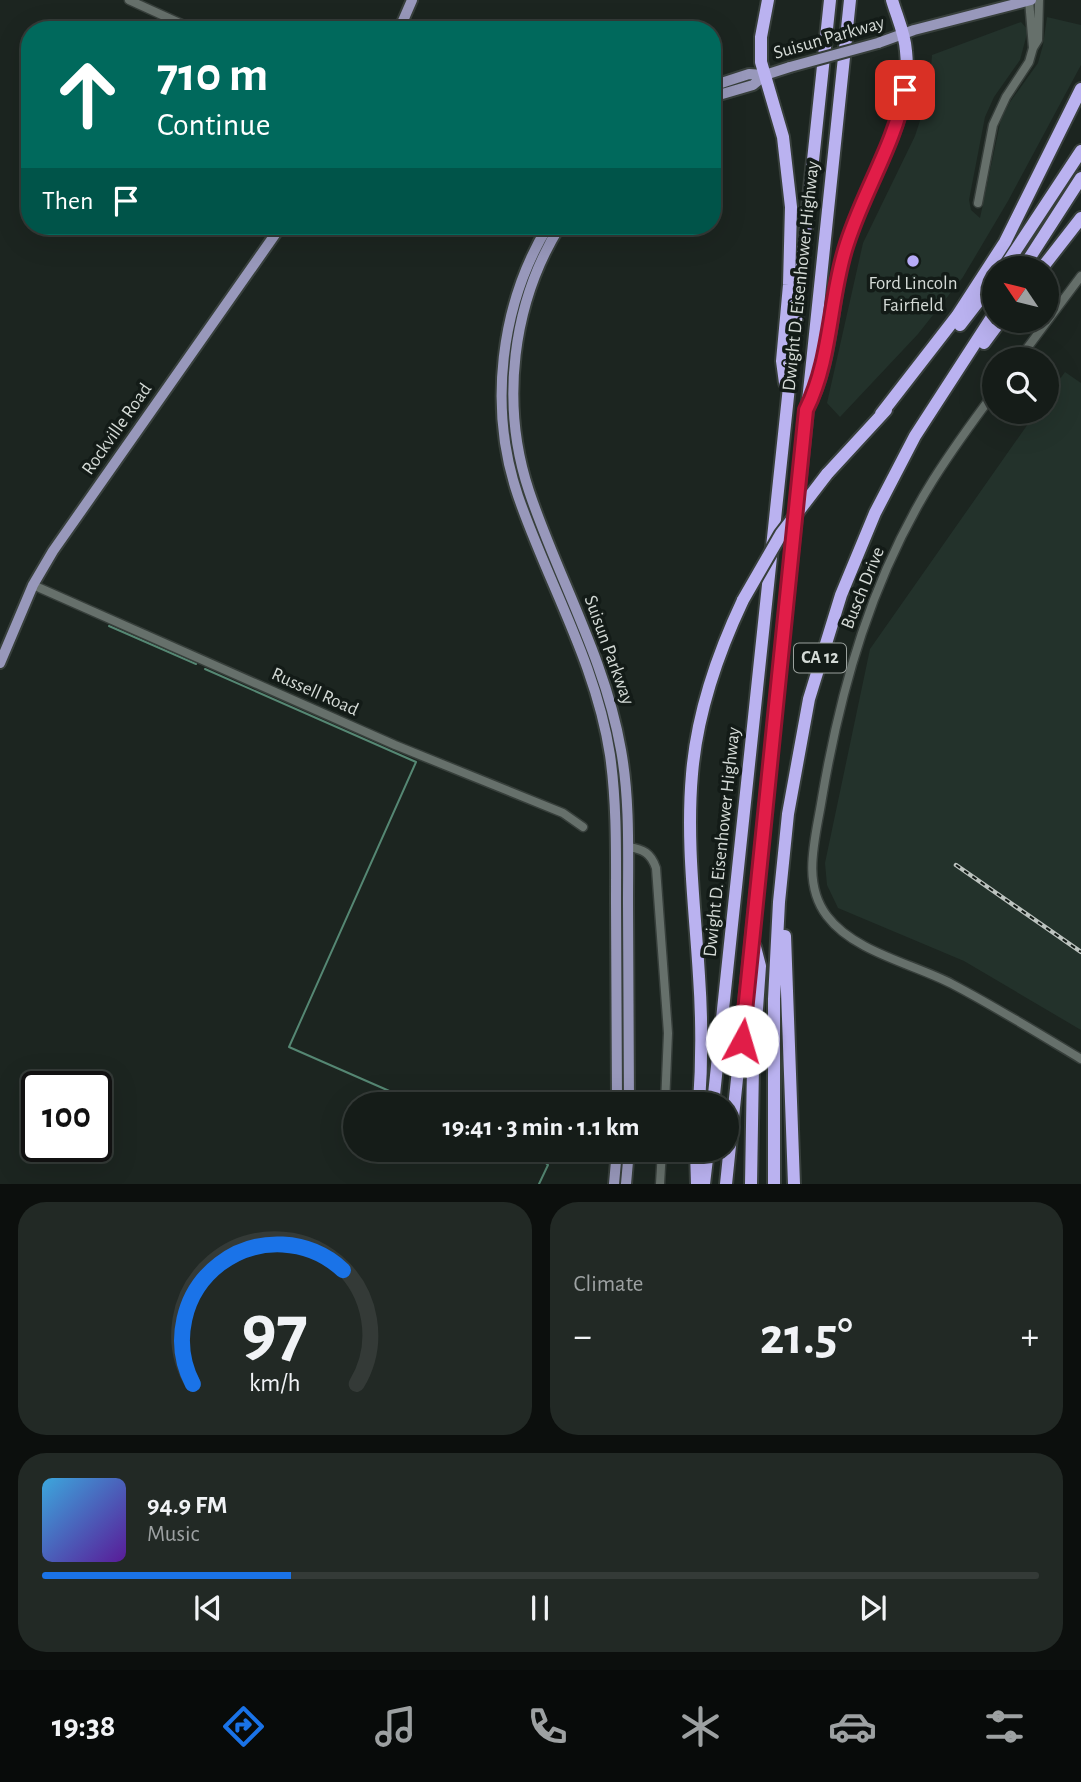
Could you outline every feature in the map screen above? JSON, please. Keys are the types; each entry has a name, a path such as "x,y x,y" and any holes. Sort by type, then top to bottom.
{"highway":[{"path":"768,0 761,37 761,62 783,137 789,183 790,245 782,361 787,407"},
{"name":"Dwight D. Eisenhower Highway","path":"714,1092 830,0"},
{"name":"Dwight D. Eisenhower Highway","path":"726,1184 850,0"},
{"path":"806,410 821,373 844,253 851,230 901,114 907,65 892,0"},
{"path":"881,414 957,316 1005,242 1081,89"},
{"path":"1012,256 1081,151"},
{"path":"1031,256 1081,178"},
{"path":"1051,256 1081,218"},
{"path":"699,1092 701,1018 690,856 692,771 702,712 725,640 743,600 781,534 827,474 936,354 982,296"},
{"name":"CA 12","path":"774,1184 774,999 779,902 782,895 795,765 819,661 859,548 891,480 915,436 982,333"},
{"path":"915,436 991,333"},
{"path":"782,895 786,902 786,980 794,1184"},
{"path":"751,1184 753,1066 760,966 753,937"},
{"path":"696,1162 696,1184"},
{"path":"704,1184 707,1162"}],"main road":[{"path":"403,21 412,0"},
{"name":"Suisun Parkway","path":"721,91 740,83 753,85 765,75 790,67 1030,0"},
{"name":"Suisun Parkway","path":"721,87 728,87"},
{"name":"Rockville Road","path":"0,663 33,585 59,542 275,235"},
{"name":"Suisun Parkway","path":"544,235 525,273 512,314 502,378 503,419 508,458 517,494 584,657 610,754 615,804 617,1092"},
{"name":"Suisun Parkway","path":"555,235 534,277 521,317 514,379 514,419 528,489 611,702 625,779 628,847 629,1092"},
{"path":"614,1184 616,1162"},
{"path":"626,1184 628,1162"}],"street":[{"path":"129,0 175,21"},
{"path":"1030,0 1033,48"},
{"path":"978,203 993,125 1006,97 1029,62 1038,40 1039,0"},
{"path":"1028,347 1081,276"},
{"name":"Busch Drive","path":"982,410 950,454 915,511 867,616 844,689 828,761 812,865 813,883 818,901 836,926 854,939 951,984 1081,1059"},
{"name":"Russell Road","path":"33,585 395,744 563,814 583,827"},
{"path":"628,847 642,849 656,868 668,1033 666,1092"},
{"path":"660,1184 661,1162"}],"shaded area":[{"path":"1047,17 1081,25 1081,65 1008,201 963,277 918,334 840,417 827,403 863,243 915,136 929,93 932,55 1021,22 1028,30 1020,60 994,97 985,117 969,200 971,210 980,218 1001,119 1038,63"},
{"path":"1065,372 1081,383 1081,1030 964,961 838,908 827,885 825,863 870,649 1028,424 1059,424 1059,380"}],"waterway":[{"path":"109,626 196,664"},
{"path":"205,669 416,762 289,1047 392,1092"},
{"path":"539,1184 548,1165 545,1162"}],"railway":[{"path":"956,865 1081,952"}],"place":[{"name":"Ford Lincoln Fairfield","path":"913,261"}],"route":[{"path":"742,1041 806,410 821,373 844,253 851,230 894,135 905,90"}]}
